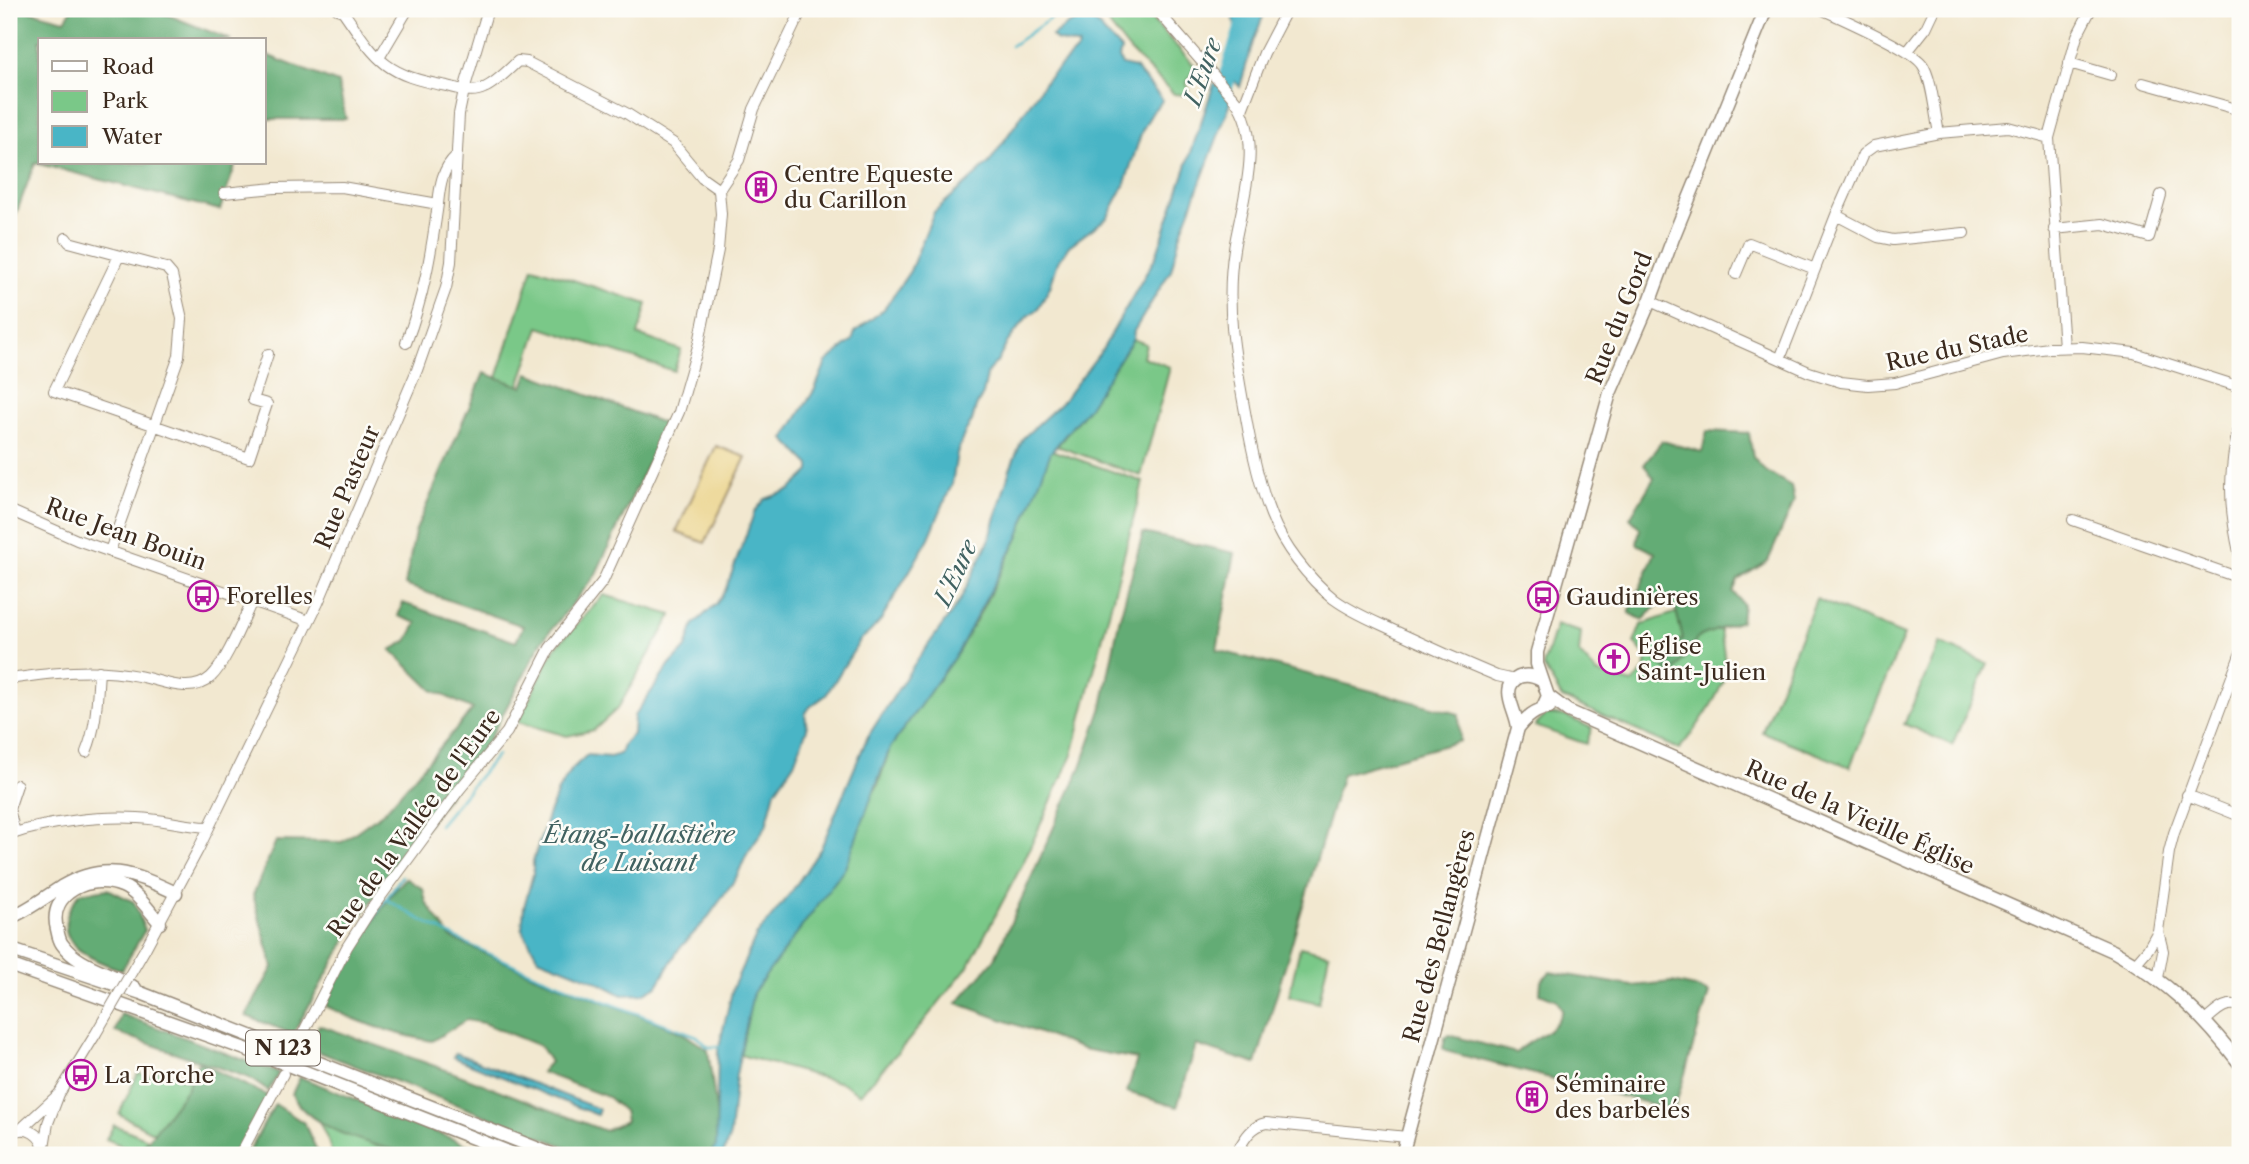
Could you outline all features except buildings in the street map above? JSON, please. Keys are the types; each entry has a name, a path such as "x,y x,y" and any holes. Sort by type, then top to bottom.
{"main road":[{"name":"Rue du Gord","path":"1537,652 1610,393 1650,301 1766,9"},
{"path":"1518,728 1508,694 1537,652"},
{"path":"1537,652 1541,680 1548,696 1568,711"},
{"path":"1520,678 1541,680"},
{"path":"1518,728 1548,696"},
{"path":"1514,709 1519,713 1568,711"},
{"name":"Rue de la Vieille Église","path":"1568,711 2033,916 2135,964 2158,978 2206,1020 2240,1064"},
{"name":"Rue des Bellangères","path":"1402,1155 1518,728"},
{"path":"9,918 75,879 99,871 124,873 176,893"},
{"path":"141,993 121,978 82,962 71,954 60,943 55,921 57,910 61,900 79,886 106,881 124,886 160,923"},
{"name":"N 123","path":"9,949 141,993 554,1155"},
{"name":"N 123","path":"9,965 265,1056 516,1155"}],"street":[{"path":"337,9 343,11 371,52 397,74 417,81 474,92 487,87 518,61 527,62 626,113 673,143 702,178 719,190 739,160 754,109 802,9"},
{"path":"379,58 408,9"},
{"name":"Rue Pasteur","path":"59,1094 176,893 342,550 417,370 446,288 452,262 459,114 488,9"},
{"path":"1156,9 1235,100 1242,110 1247,127 1248,166 1233,251 1230,321 1251,445 1261,485 1272,517 1287,545 1315,580 1349,609 1497,676 1520,678"},
{"path":"1242,110 1264,53 1287,9"},
{"path":"1821,9 1907,52 1922,64 1939,133"},
{"path":"1907,52 1926,28 1935,9"},
{"path":"2064,347 2049,138 2077,36 2091,9"},
{"path":"2069,63 2111,75"},
{"path":"2143,83 2240,110"},
{"path":"1780,359 1836,215 1863,154 1874,146 1939,133 2008,127 2049,138"},
{"path":"406,343 426,284 443,173 456,156"},
{"path":"224,193 275,188 342,187 438,204"},
{"name":"Rue de la Vallée de l'Eure","path":"298,1043 347,947 370,911 459,790 507,732 550,648 603,581 652,476 682,401 699,343 718,250 719,190"},
{"path":"2054,229 2103,224 2149,237 2161,195"},
{"path":"1836,215 1878,237 1893,240 1964,233"},
{"path":"66,238 69,242 166,268 172,275 182,319 179,356 110,551"},
{"path":"1736,274 1749,243 1815,269"},
{"path":"119,256 54,391 249,458 267,404 253,400 268,354"},
{"name":"Rue du Stade","path":"1650,301 1809,372 1839,382 1868,386 1895,383 2003,354 2082,347 2134,353 2240,387"},
{"path":"2240,422 2229,482 2232,520 2240,556"},
{"name":"Rue Jean Bouin","path":"9,510 77,540 309,621"},
{"path":"2073,520 2240,578"},
{"path":"9,679 99,671 137,675 192,687 209,678 219,667 252,601"},
{"path":"2135,964 2158,931 2169,852 2187,795 2240,655"},
{"path":"86,752 96,716 99,671"},
{"path":"1497,676 1508,694"},
{"path":"17,785 9,810 12,834 48,825 119,818 208,827"},
{"path":"2187,795 2240,816"},
{"path":"2158,931 2164,951 2158,978"},
{"path":"2206,1020 2224,1005 2240,1006"},
{"path":"240,1155 283,1074"},
{"path":"14,1130 59,1094"},
{"path":"44,1151 48,1123 59,1094"},
{"path":"1235,1155 1249,1133 1259,1124 1266,1123 1407,1137"},
{"path":"14,1130 33,1132 39,1137 44,1151"}],"green space":[{"path":"9,9 23,9 65,20 72,9 153,9 226,38 38,38 38,164 35,163 9,233"},
{"path":"1101,9 1142,9 1195,66 1187,83 1189,92 1185,95 1174,94 1130,51 1099,12"},
{"path":"266,55 338,83 346,119 266,119"},
{"path":"39,164 236,164 220,210"},
{"path":"533,267 647,304 638,335 681,350 674,371 539,327 519,386 497,378"},
{"path":"1133,339 1146,344 1143,357 1170,367 1141,476 1057,446 1088,408"},
{"path":"484,373 523,387 528,373 666,424 595,576 542,641 489,740 354,926 293,1034 246,1016 273,967 253,895 276,841 342,842 385,811 473,709 432,690 391,650 407,641 417,623 398,616 403,603 516,642 523,626 405,585 415,532"},
{"path":"1707,431 1749,433 1753,457 1764,470 1791,486 1794,502 1768,561 1738,580 1733,592 1743,604 1741,621 1698,637 1673,675 1657,662 1654,653 1683,639 1675,607 1661,602 1643,620 1629,613 1655,553 1637,544 1640,528 1630,518 1654,478 1644,465 1662,441 1702,452"},
{"path":"1051,450 1143,482 1072,755 1023,863 969,965 907,1042 860,1094 842,1083 740,1055 753,993 878,785 890,748 958,652 980,613 1018,538"},
{"path":"1143,533 1235,553 1217,650 1459,714 1460,741 1342,774 1256,1064 1196,1045 1177,1107 1127,1092 1137,1059 1083,1049 957,1003 994,960 1081,767 1102,707 1119,621"},
{"path":"604,595 672,615 618,708 594,730 567,736 518,722 554,649"},
{"path":"1713,599 1724,651 1723,680 1704,716 1679,749 1562,698 1543,666 1556,625 1581,632 1579,653 1597,673 1632,683 1645,670 1647,658 1634,643 1641,625"},
{"path":"1816,599 1904,635 1850,767 1762,732"},
{"path":"1940,643 1988,664 1952,745 1904,724"},
{"path":"1547,714 1565,716 1592,728 1586,744 1535,726"},
{"path":"406,878 423,889 426,902 451,938 536,976 659,1023 684,1034 708,1050 718,1123 716,1146 709,1155 588,1155 319,1052 311,1045 319,1025 605,1131 626,1121 624,1111 608,1097 541,1072 550,1062 540,1046 483,1023 466,1020 432,1041 378,1028 326,1006 344,964 394,891"},
{"path":"108,889 134,902 145,930 122,970 82,952 72,944 67,934 66,922 70,909 80,893"},
{"path":"1300,947 1329,954 1319,1003 1289,996"},
{"path":"1550,972 1632,986 1672,982 1709,993 1675,1107 1671,1109 1445,1051 1445,1038 1449,1035 1516,1053 1549,1030 1562,1010 1557,1000 1540,993 1541,981"},
{"path":"121,1014 279,1073 268,1091 249,1078 115,1032"},
{"path":"198,1062 270,1097 235,1155 137,1155 187,1089"},
{"path":"156,1070 190,1081 154,1133 119,1114 138,1073 151,1076"},
{"path":"300,1077 492,1155 442,1156 410,1153 351,1137 314,1118 301,1107 292,1094"},
{"path":"275,1104 304,1123 319,1155 247,1155"},
{"path":"320,1123 377,1146 425,1155 331,1155 330,1145"},
{"path":"114,1125 148,1139 138,1152 106,1139"}],"sand":[{"path":"716,446 746,457 705,543 676,532"}],"water":[{"path":"1230,9 1260,9 1264,14 1240,87 1226,71 1236,25"},
{"name":"Étang-ballastière de Luisant","path":"1088,15 1121,50 1119,58 1122,65 1135,68 1163,100 1153,111 1142,131 1124,186 1107,218 1069,246 1058,262 1050,287 1038,309 1027,317 1007,343 998,361 988,371 983,394 957,453 952,484 929,538 881,620 861,639 826,695 805,714 807,729 794,763 775,791 766,826 747,854 736,878 706,920 678,950 657,986 643,994 622,995 596,981 538,958 522,929 524,907 533,874 533,861 558,791 572,769 587,755 610,757 620,754 624,743 633,734 634,716 670,665 686,648 694,624 716,604 725,591 755,511 765,499 790,490 810,471 810,465 784,439 815,389 826,362 852,341 855,332 884,309 910,271 934,212 988,164 1047,79 1079,46 1056,40 1052,36"},
{"path":"1214,84 1231,102 1181,233 1171,270 1134,331 1133,339 1088,408 1051,452 1018,538 958,652 890,748 845,868 753,993 736,1075 730,1135 723,1155 709,1155 716,1146 718,1051 733,987 756,936 792,891 821,848 867,738 913,666 959,602 989,541 1010,469 1023,438 1063,401 1102,350 1156,256"},
{"path":"456,1053 599,1109 597,1115 453,1057"}],"waterway":[{"path":"1011,46 1064,9"},
{"name":"L'Eure","path":"1219,102 1245,23 1241,9"},
{"path":"439,825 497,755"},
{"path":"402,876 386,899 460,940 538,975 697,1036 708,1047 721,1047"},
{"path":"361,937 386,899"}],"place":[{"name":"Centre Equeste du Carillon","path":"761,187"},
{"name":"Forelles","path":"203,596"},
{"name":"Gaudinières","path":"1543,597"},
{"name":"Église Saint-Julien","path":"1614,659"},
{"name":"La Torche","path":"81,1075"},
{"name":"Séminaire des barbelés","path":"1532,1097"}]}
